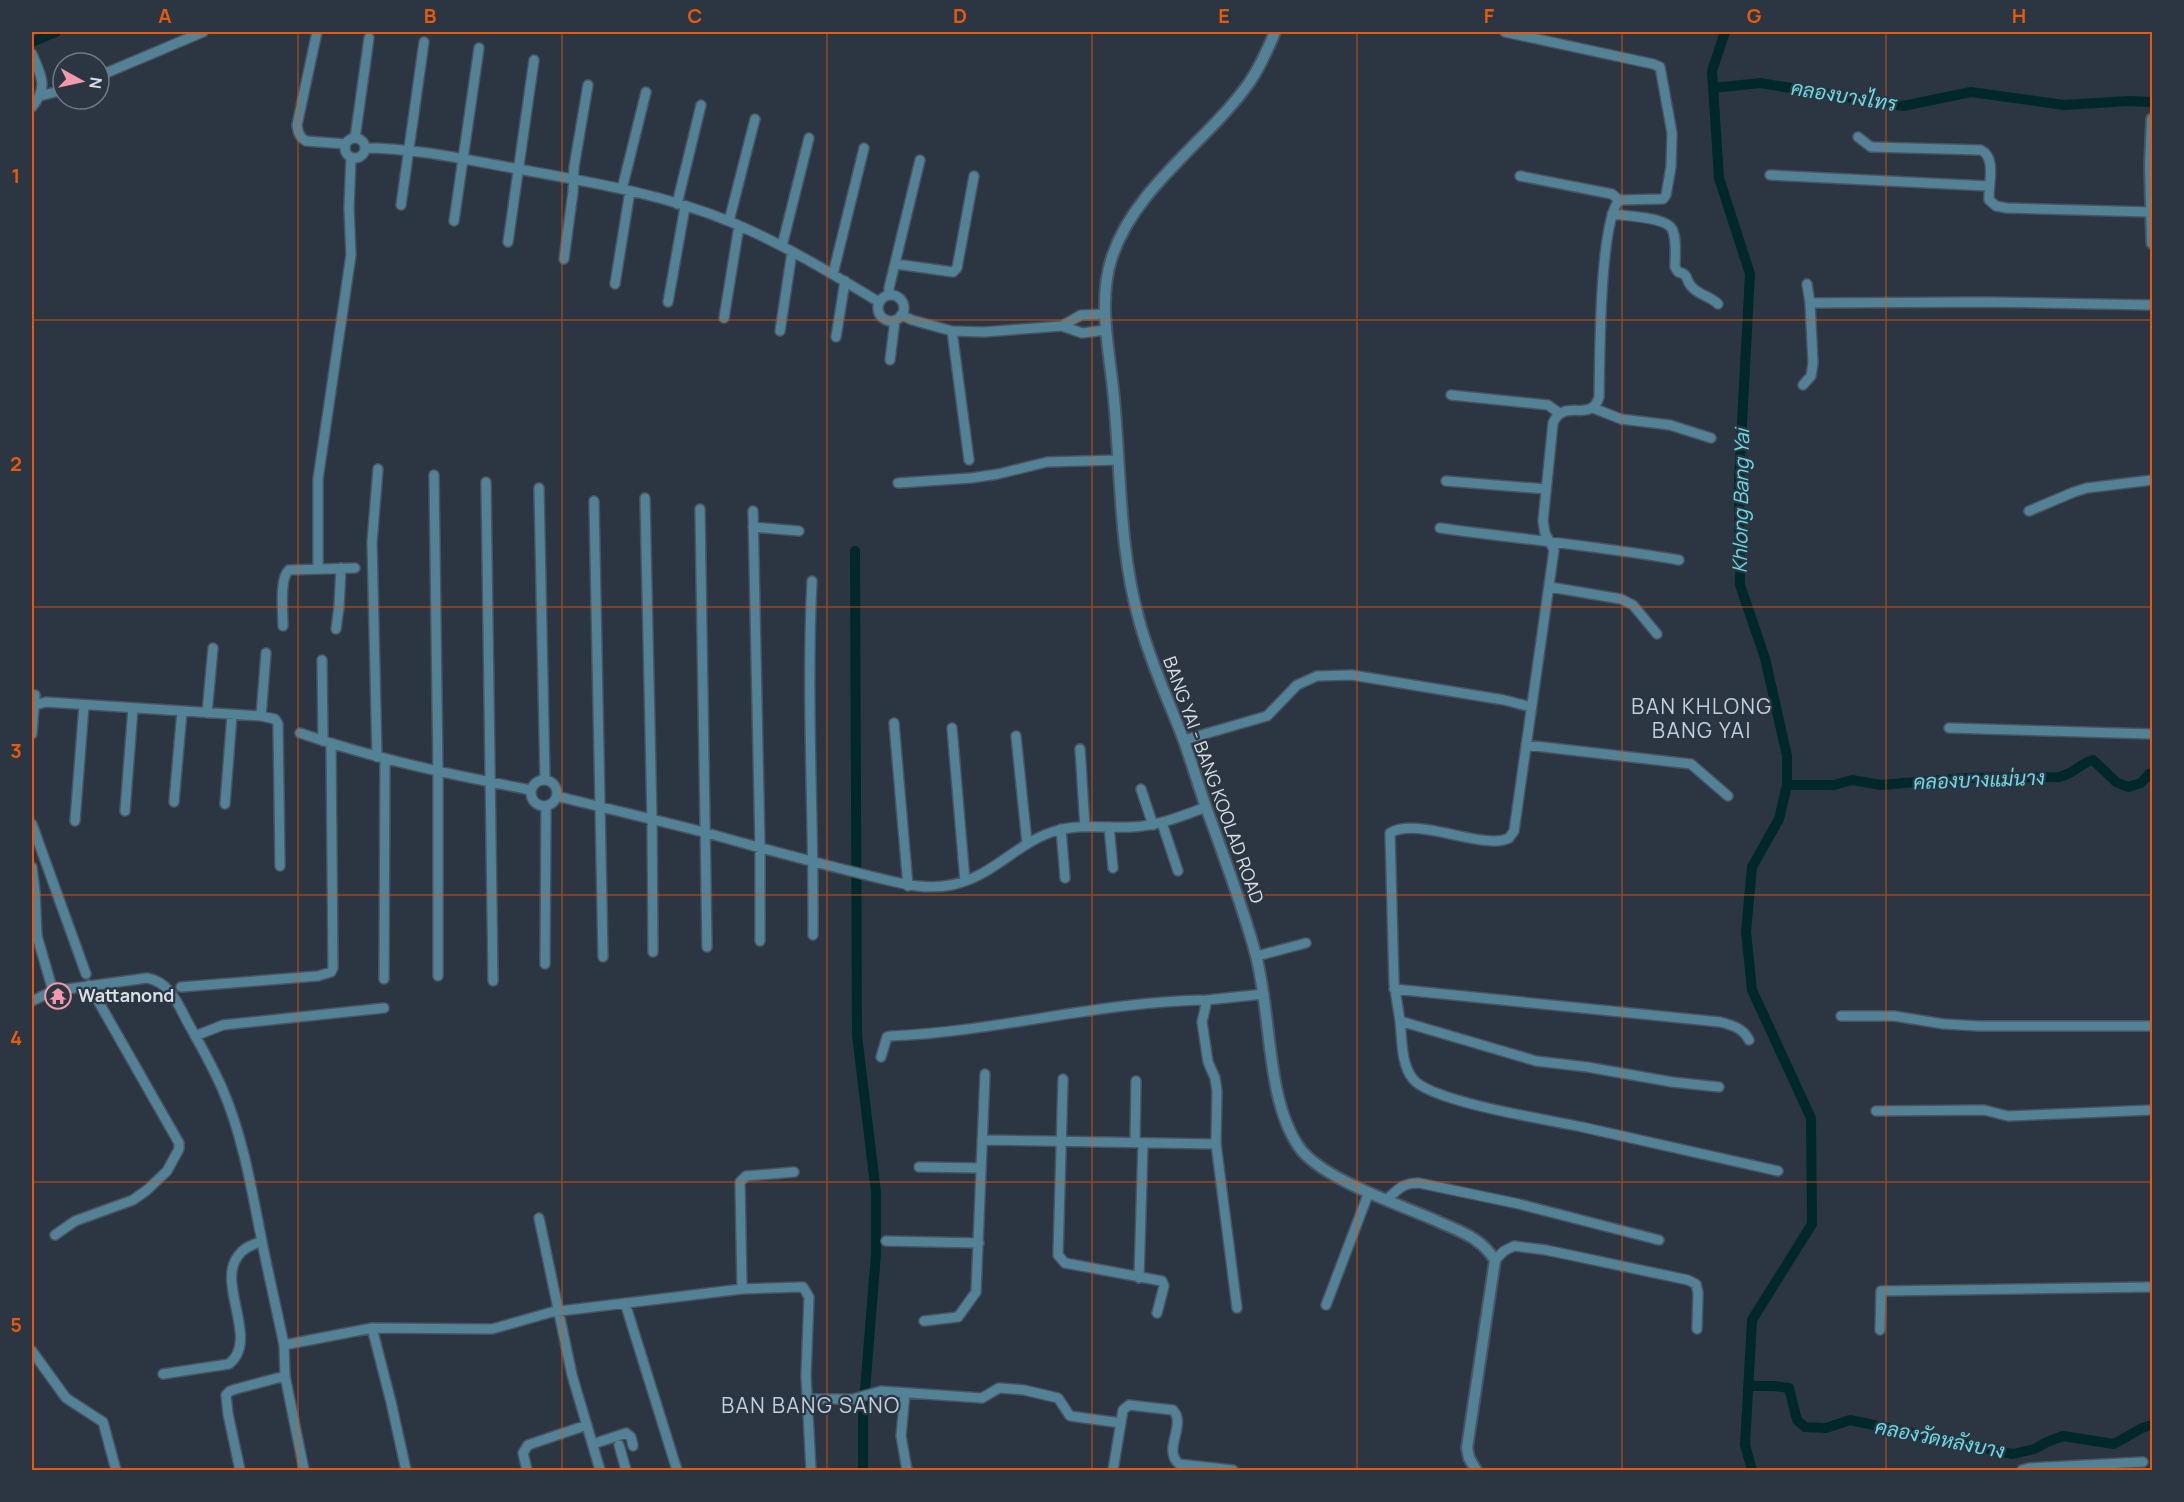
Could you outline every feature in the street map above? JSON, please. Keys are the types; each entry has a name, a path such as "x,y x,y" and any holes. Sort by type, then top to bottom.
{"street":[{"path":"111,71 203,32"},
{"path":"317,32 297,124 298,133 306,141 346,144"},
{"name":"BANG YAI - BANG KOOLAD ROAD","path":"1275,32 1251,82 1149,194 1130,220 1111,259 1106,286 1105,314 1127,561 1138,617 1148,651 1184,740 1257,956 1276,1087 1289,1131 1297,1145 1310,1159 1330,1174 1476,1238 1495,1260"},
{"path":"1504,32 1660,67 1672,133 1671,167 1666,195 1658,200 1619,200 1612,194 1520,176"},
{"path":"355,138 369,38"},
{"path":"401,205 424,42"},
{"path":"454,221 479,48"},
{"path":"32,54 42,77 43,89 32,106"},
{"path":"508,242 534,60"},
{"path":"564,259 588,85"},
{"path":"615,284 626,190 646,92"},
{"path":"40,96 51,93"},
{"path":"668,302 681,205 701,105"},
{"path":"729,221 755,119"},
{"path":"2152,119 2150,212 2152,243"},
{"path":"1858,137 1871,147 1986,152 1989,157 1988,186 1991,204 2007,208 2150,212"},
{"path":"318,568 318,479 351,255 349,208 351,157 346,152 346,144 355,138 362,140 365,148 362,155 351,157"},
{"path":"782,246 809,138"},
{"path":"365,148 408,150 464,159 626,190 681,205 729,221 782,246 879,302"},
{"path":"833,274 864,148"},
{"path":"889,295 920,160"},
{"path":"1770,175 1988,186"},
{"path":"896,264 945,273 953,272 957,268 974,176"},
{"path":"1619,200 1612,214 1604,274 1599,397 1593,408 1586,411 1562,411 1553,423 1543,521 1545,533 1554,550 1514,831 1509,838 1498,842 1438,831 1400,829 1390,833 1394,989 1406,1065 1413,1079 1422,1086 1440,1094 1488,1108 1778,1171"},
{"path":"1612,214 1654,220 1671,227 1674,234 1675,267 1678,272 1685,273 1692,288 1718,304"},
{"path":"724,318 739,226"},
{"path":"780,331 792,252"},
{"path":"836,337 845,281"},
{"path":"1803,385 1811,376 1812,370 1813,331 1808,284"},
{"path":"890,360 898,317 903,303 896,296 889,295 882,298 878,307 886,319 898,317 952,331 984,332 1062,326 1082,333 1106,330"},
{"path":"1810,303 1986,302 2152,305"},
{"path":"1062,326 1081,315 1105,314"},
{"path":"952,331 969,460"},
{"path":"1451,395 1548,405 1559,413"},
{"path":"1593,408 1621,419 1670,425 1712,438"},
{"path":"898,483 989,476 1047,462 1118,460"},
{"path":"378,469 372,542 381,758 384,979"},
{"path":"434,475 438,975"},
{"path":"2029,511 2087,488 2152,480"},
{"path":"1446,481 1546,489"},
{"path":"486,482 493,981"},
{"path":"539,488 545,780"},
{"path":"645,498 653,952"},
{"path":"594,501 603,957"},
{"path":"700,509 707,947"},
{"path":"753,511 760,941"},
{"path":"753,527 799,531"},
{"path":"1440,528 1552,544 1574,544 1679,560"},
{"path":"336,629 341,568"},
{"path":"283,626 285,573 294,569 355,568"},
{"path":"812,581 809,651 814,864 813,935"},
{"path":"1550,587 1621,599 1633,605 1657,634"},
{"path":"207,713 213,648"},
{"path":"261,716 266,653"},
{"path":"181,987 318,976 331,972 333,968 327,743 322,660"},
{"path":"1184,740 1267,716 1297,685 1317,676 1352,675 1504,700 1531,707"},
{"path":"32,734 33,695 46,702 275,718 278,724 280,866"},
{"path":"33,707 46,702"},
{"path":"75,821 84,705"},
{"path":"125,811 133,708"},
{"path":"174,802 182,711"},
{"path":"225,804 232,715"},
{"path":"894,723 909,886"},
{"path":"952,728 965,881"},
{"path":"1949,728 2152,734"},
{"path":"300,733 381,758 531,790"},
{"path":"1016,736 1027,843"},
{"path":"1526,745 1691,764 1728,796"},
{"path":"1080,748 1085,827"},
{"path":"545,780 555,786 557,796 551,805 536,804 531,796 531,790 537,782 545,780"},
{"path":"1141,789 1179,871"},
{"path":"557,796 705,833 814,864 909,886 941,886 965,881 1002,863 1039,836 1061,829 1157,824 1206,807"},
{"path":"545,964 546,806"},
{"path":"32,824 86,974"},
{"path":"1109,827 1113,868"},
{"path":"1061,829 1065,878"},
{"path":"32,867 35,891 33,922 53,991"},
{"path":"1257,956 1306,943"},
{"path":"32,1001 53,991 147,978 159,981 171,992 222,1089 235,1125 251,1183 284,1345 285,1376 304,1470"},
{"path":"55,1235 75,1221 133,1200 167,1171 179,1149 179,1143 89,985"},
{"path":"1394,989 1720,1022 1735,1026 1746,1033 1749,1040"},
{"path":"881,1057 887,1037 890,1036 1164,1001 1207,1000 1264,994"},
{"path":"1207,1000 1203,1022 1208,1062 1215,1078 1217,1091 1216,1144 1237,1308"},
{"path":"195,1036 223,1025 384,1008"},
{"path":"1841,1016 1894,1016 1944,1024 1979,1026 2152,1026"},
{"path":"1400,1021 1536,1060 1672,1082 1719,1087"},
{"path":"924,1321 958,1317 974,1296 979,1243 985,1074"},
{"path":"1063,1079 1058,1255 1065,1263 1158,1280 1164,1284 1156,1313"},
{"path":"1136,1081 1139,1143 1139,1278"},
{"path":"1876,1111 1984,1110 2008,1116 2152,1110"},
{"path":"982,1140 1216,1144"},
{"path":"919,1167 981,1168"},
{"path":"742,1289 740,1182 746,1176 794,1172"},
{"path":"1387,1199 1398,1188 1408,1183 1419,1183 1519,1204 1659,1240"},
{"path":"1326,1305 1369,1192"},
{"path":"539,1218 572,1375 600,1470"},
{"path":"163,1374 229,1364 238,1354 240,1346 232,1285 233,1269 236,1258 243,1251 262,1241"},
{"path":"886,1241 979,1243"},
{"path":"1476,1470 1469,1458 1467,1448 1495,1260 1504,1251 1514,1246 1546,1250 1688,1280 1696,1284 1698,1293 1697,1329"},
{"path":"284,1345 372,1328 492,1329 543,1313 742,1289 803,1287 808,1293 807,1399 811,1470"},
{"path":"1880,1330 1881,1291 2152,1287"},
{"path":"625,1303 676,1470"},
{"path":"372,1328 406,1470"},
{"path":"32,1354 66,1398 103,1422 116,1470"},
{"path":"240,1470 226,1395 236,1389 285,1376"},
{"path":"807,1399 853,1399 872,1392 982,1398 999,1388 1024,1390 1058,1398 1070,1416 1120,1423"},
{"path":"905,1393 901,1436 907,1470"},
{"path":"1113,1470 1120,1423 1125,1407 1130,1405 1173,1410 1177,1413 1172,1451 1174,1459 1179,1464 1233,1470"},
{"path":"527,1470 523,1453 528,1444 587,1425"},
{"path":"593,1444 626,1433 631,1437 633,1446"},
{"path":"619,1444 626,1470"},
{"path":"2022,1470 2113,1467 2144,1462"}],"waterway":[{"path":"32,42 56,32"},
{"name":"Khlong Bang Yai","path":"1725,32 1712,71 1719,178 1750,274 1739,479 1740,585 1765,658 1787,756 1787,785 1779,819 1752,867 1746,932 1752,990 1811,1118 1812,1224 1752,1320 1745,1445 1752,1470"},
{"name":"คลองบางไทร","path":"1713,88 1760,83 1903,106 1971,92 2064,105 2152,102"},
{"path":"855,551 857,1035 876,1193 876,1254 863,1415 863,1470"},
{"name":"คลองบางแม่นาง","path":"1787,785 1834,785 1852,780 1881,785 1966,778 2059,777 2093,760 2116,782 2128,787 2141,783 2152,773"},
{"name":"คลองวัดหลังบาง","path":"1749,1386 1789,1388 1797,1420 1805,1427 1826,1428 1850,1420 2013,1454 2034,1449 2063,1436 2114,1444 2152,1425"}],"place":[{"name":"Wattanond","path":"58,996"}],"district":[{"name":"BAN KHLONG BANG YAI","path":"1702,719"},
{"name":"BAN BANG SANO","path":"811,1406"}]}
